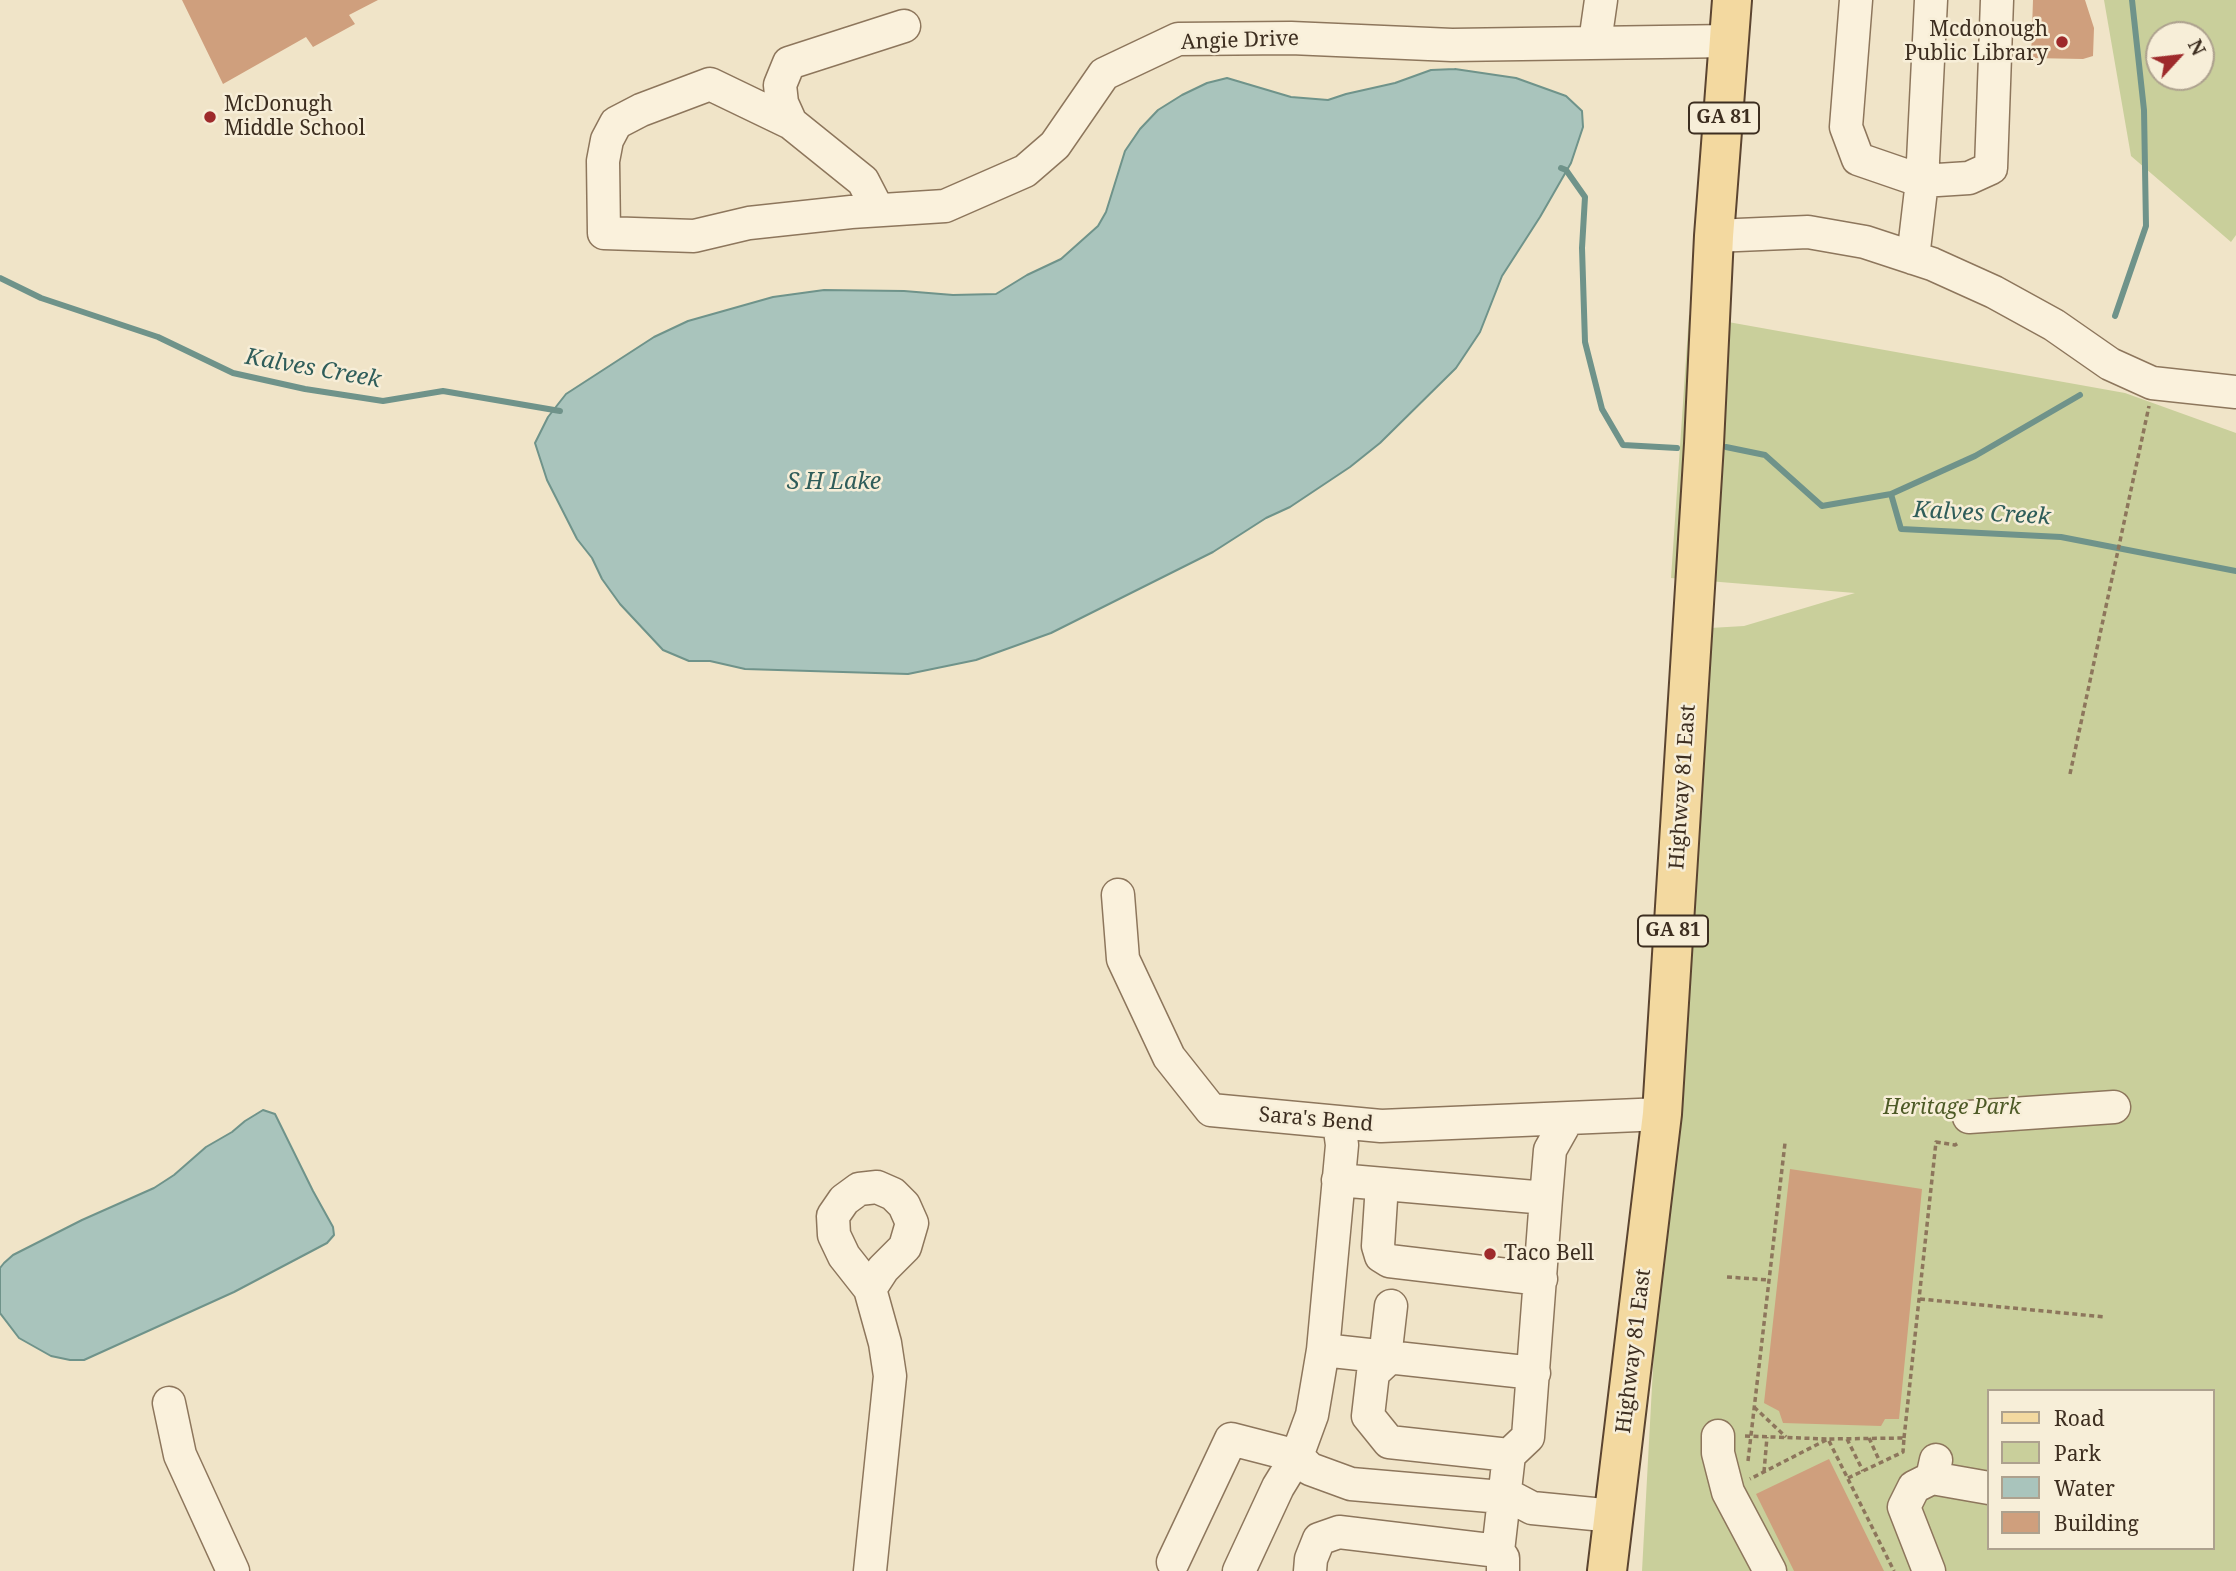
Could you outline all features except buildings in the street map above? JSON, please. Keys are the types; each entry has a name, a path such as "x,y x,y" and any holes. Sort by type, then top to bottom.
{"main road":[{"name":"Highway 81 East","path":"1607,1571 1662,1114 1704,444 1714,236 1732,0"}],"street":[{"path":"1595,42 1601,0"},
{"path":"1856,0 1846,127 1858,159 1922,181 1969,178 1991,169 1997,0"},
{"path":"1913,258 1922,181 1931,0"},
{"path":"878,210 863,181 791,123 782,103 780,85 789,63 904,26"},
{"name":"Angie Drive","path":"791,123 710,84 616,123 607,140 603,161 604,233 694,236 749,223 946,206 1025,171 1055,145 1104,75 1178,39 1291,38 1452,45 1730,41"},
{"path":"1714,236 1808,232 1865,242 1913,258 1994,292 2054,325 2110,364 2152,383 2236,392"},
{"name":"Sara's Bend","path":"1118,895 1123,959 1168,1057 1212,1111 1381,1126 1662,1114"},
{"path":"1969,1117 2114,1107"},
{"path":"1310,1571 1311,1559 1319,1538 1339,1532 1500,1561 1509,1497 1509,1455 1528,1437 1550,1150 1568,1118"},
{"path":"1531,1120 1550,1150"},
{"path":"1239,1571 1278,1487 1297,1456 1312,1415 1323,1350 1342,1145 1339,1123"},
{"path":"1338,1180 1546,1198"},
{"path":"1382,1184 1378,1225 1381,1256 1389,1261 1541,1279"},
{"path":"870,1289 885,1343 890,1376 870,1571"},
{"path":"1391,1306 1387,1358 1373,1373 1368,1416 1389,1442 1509,1455"},
{"path":"1323,1350 1534,1373"},
{"path":"169,1403 180,1455 233,1571"},
{"path":"1718,1436 1718,1453 1728,1492 1770,1571"},
{"path":"1172,1562 1231,1439 1297,1456 1310,1469 1351,1484 1509,1497 1532,1508 1615,1506"},
{"path":"1929,1571 1904,1507 1914,1487 1934,1469 1988,1488"}],"path":[{"path":"2070,774 2146,416"},
{"path":"1848,1478 1903,1452 1936,1142"},
{"path":"1785,1143 1746,1481 1828,1439"},
{"path":"1727,1278 1769,1280"},
{"path":"1920,1299 2105,1317"},
{"path":"1754,1407 1786,1437"},
{"path":"1751,1436 1904,1438"},
{"path":"1764,1472 1767,1437"},
{"path":"1847,1438 1863,1471"},
{"path":"1869,1438 1881,1462"},
{"path":"1828,1439 1894,1571"}],"green space":[{"path":"2104,0 2236,0 2236,235 2231,242 2131,156"},
{"name":"Heritage Park","path":"1689,315 2125,393 2236,433 2236,1571 1642,1571 1693,629 1744,626 1855,593 1671,578"}],"water":[{"name":"S H Lake","path":"1455,69 1516,78 1566,96 1582,111 1583,127 1571,163 1502,276 1480,332 1456,368 1380,443 1350,467 1290,507 1266,518 1213,552 1051,633 976,660 908,674 745,669 710,661 689,661 663,650 620,604 577,539 547,480 535,443 548,417 566,394 654,337 688,321 773,297 824,290 996,294 1061,259 1098,226 1106,212 1125,151 1140,129 1158,110 1207,83 1227,78 1291,97 1328,100 1395,83 1431,70"},
{"path":"263,1110 275,1114 333,1227 334,1235 327,1243 234,1292 84,1360 51,1356 19,1338 0,1313 0,1268 4,1263 13,1255 82,1220 154,1188 174,1175 206,1147"}],"waterway":[{"path":"2115,316 2146,226 2144,110 2132,0"},
{"name":"Kalves Creek","path":"1561,168 1566,170 1585,197 1582,248 1585,342 1602,409 1623,445 1677,448"},
{"name":"Kalves Creek","path":"0,278 41,298 158,337 233,373 305,389 383,401 443,391 560,411"},
{"path":"1726,447 1765,455 1822,506 1891,494 1975,456 2080,395"},
{"name":"Kalves Creek","path":"1891,494 1901,529 2061,537 2236,571"}],"place":[{"name":"Mcdonough Public Library","path":"2062,42"},
{"name":"McDonugh Middle School","path":"210,117"},
{"name":"Taco Bell","path":"1490,1254"}]}
